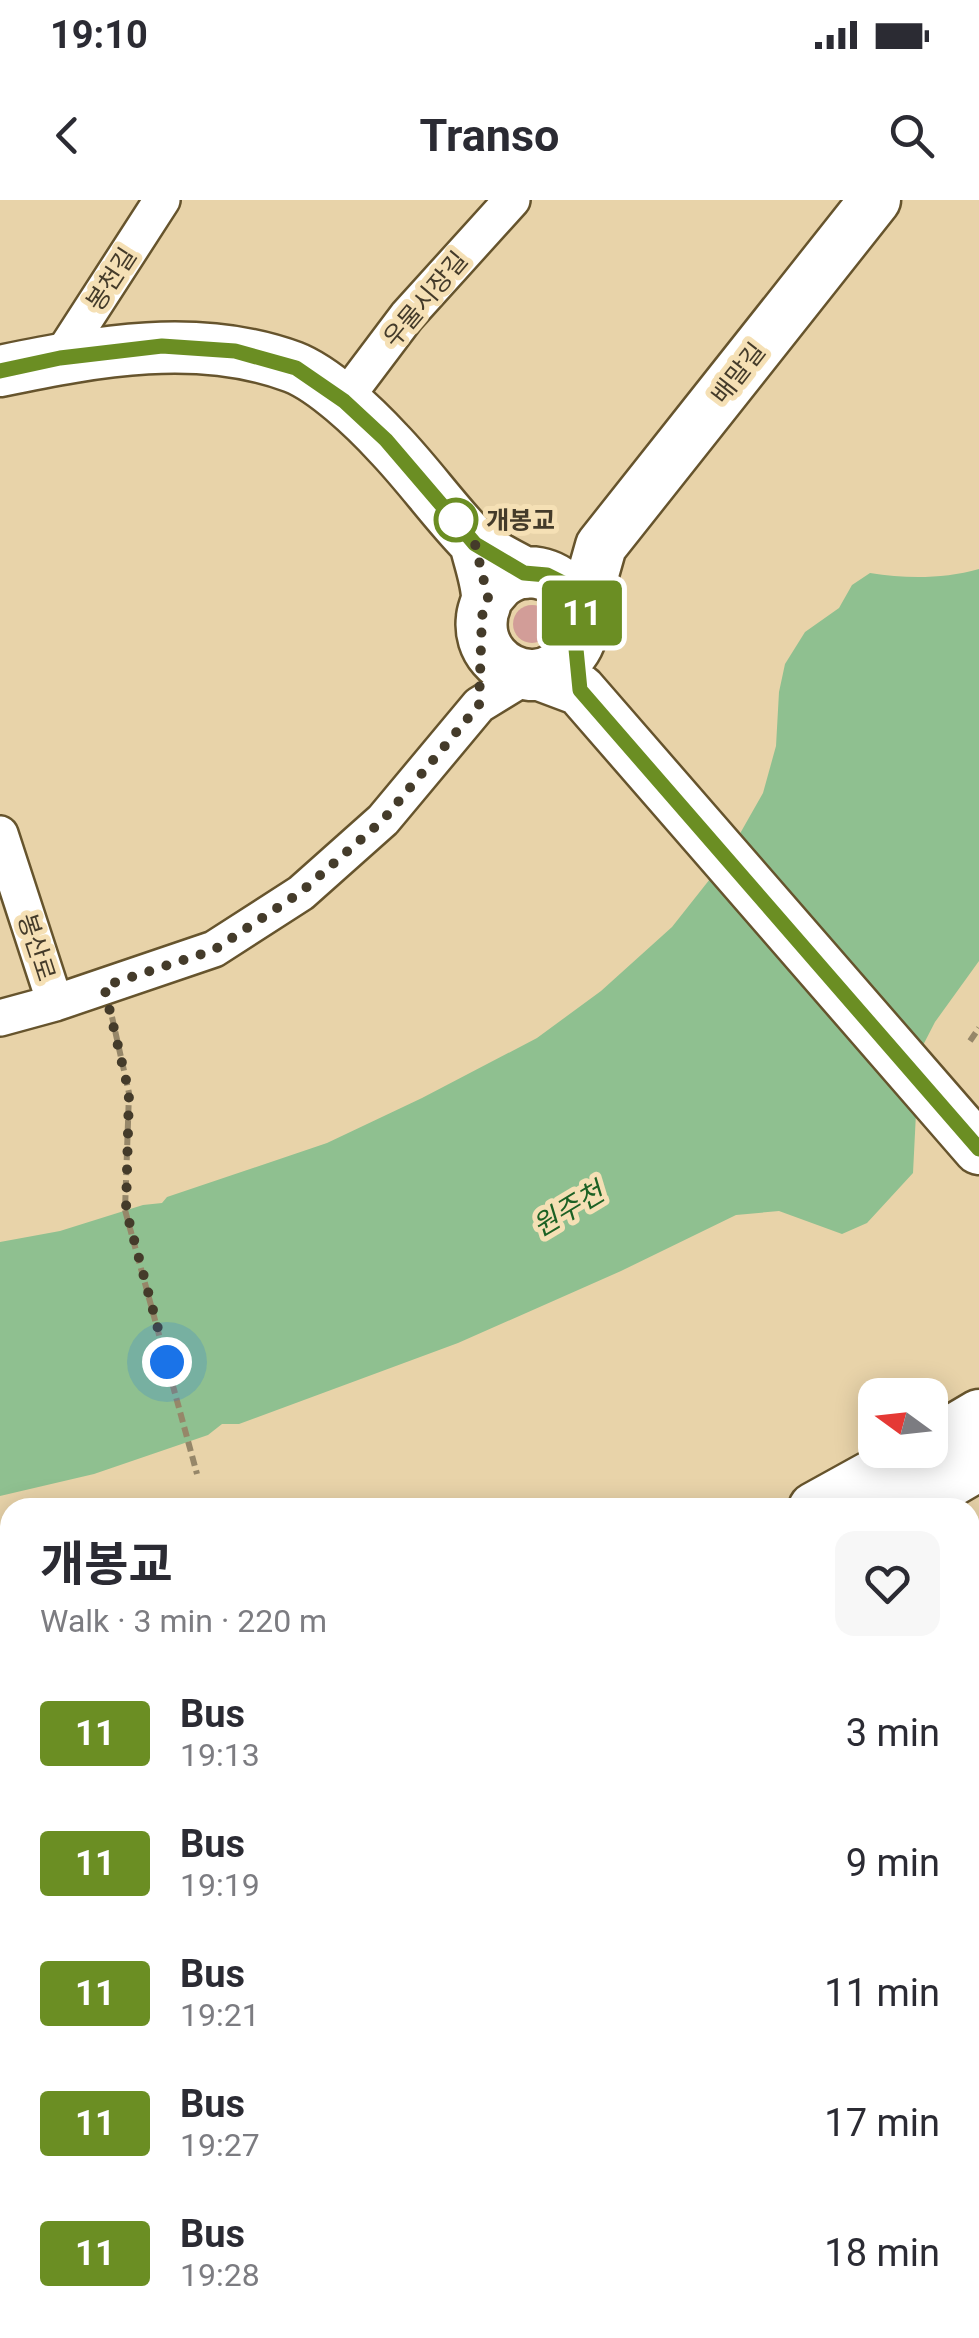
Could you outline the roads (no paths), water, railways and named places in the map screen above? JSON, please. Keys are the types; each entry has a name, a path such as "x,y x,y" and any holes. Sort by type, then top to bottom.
{"street":[{"name":"봉천길","path":"60,358 162,200"},
{"name":"우물시장길","path":"344,401 407,316 512,200"},
{"name":"배말길","path":"601,546 875,200"},
{"path":"0,371 60,358 162,346 235,351 296,368 344,401 410,466 475,544 510,595 498,662 561,660"},
{"path":"479,705 510,595 601,546"},
{"path":"0,1018 214,950 301,892 383,820 479,705 561,660 601,546"},
{"path":"510,595 563,583 575,596 561,660"},
{"path":"561,660 979,1149"},
{"name":"봉산로","path":"0,834 55,1003"},
{"path":"948,1433 979,1415"},
{"path":"921,1498 979,1465"},
{"path":"832,1498 886,1468"}],"water":[{"name":"원주천","path":"979,569 979,961 935,1022 919,1053 913,1173 867,1223 842,1234 779,1211 736,1215 458,1343 239,1424 222,1424 208,1435 94,1474 0,1496 0,1242 60,1231 143,1205 162,1203 167,1197 327,1143 537,1038 601,991 672,927 725,860 763,793 776,746 785,664 805,632 839,608 852,585 870,573 925,577"}],"place":[{"name":"개봉교","path":"456,520"}]}
